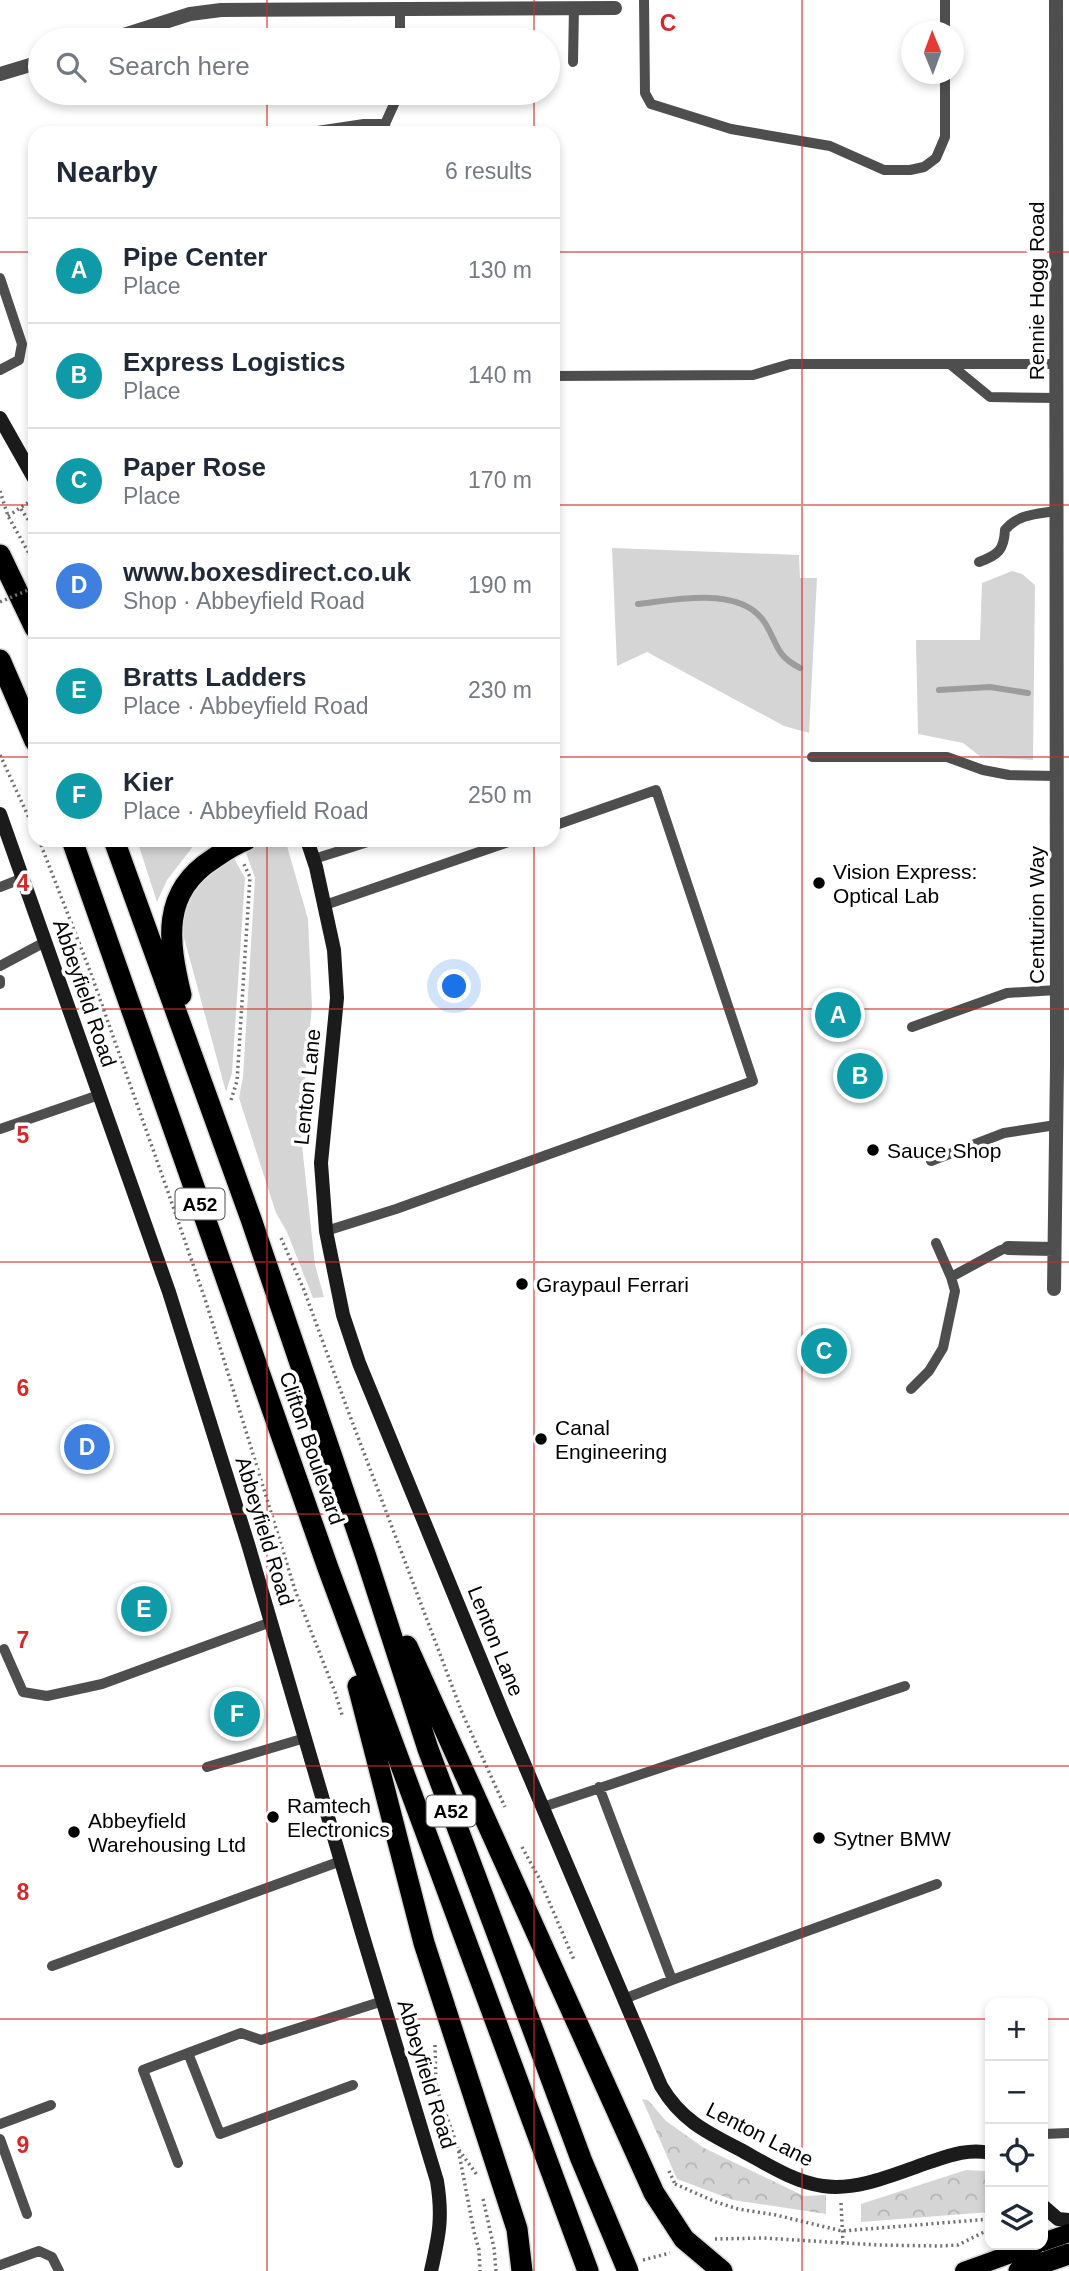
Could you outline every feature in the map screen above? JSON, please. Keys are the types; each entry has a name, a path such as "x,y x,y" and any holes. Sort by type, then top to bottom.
{"highway":[{"path":"0,555 28,613"},
{"path":"0,660 28,725"},
{"name":"Clifton Boulevard","path":"74,847 328,1569 589,2271"},
{"name":"Clifton Boulevard","path":"117,847 256,1232 428,1749 581,2159 628,2271"},
{"path":"209,1102 178,983 172,944 173,920 175,904 182,887 196,870 231,847"},
{"path":"366,1557 653,2193 684,2239 722,2271"},
{"path":"328,1569 424,1943 517,2229 522,2271"},
{"path":"1019,2271 1069,2254"}],"main road":[{"path":"1048,2240 1069,2233"},
{"path":"964,2271 1004,2252"}],"street":[{"name":"Rennie Hogg Road","path":"1056,0 1056,511 1063,581"},
{"path":"146,28 190,14 241,5 400,9 615,8"},
{"path":"0,75 28,66"},
{"path":"0,418 28,458"},
{"name":"Centurion Way","path":"1054,1289 1056,1125 1063,1065 1057,990 1056,776 1063,581"},
{"name":"Abbeyfield Road","path":"0,814 169,1292 438,2181 442,2208 431,2271"},
{"name":"Lenton Lane","path":"310,847 334,950 337,998 321,1163 326,1231 343,1315 359,1363 661,2086 671,2104 690,2122 815,2185 840,2187 874,2181 953,2154 969,2151 985,2153"},
{"path":"1008,1248 1054,1249"},
{"path":"1048,2210 1058,2219 1069,2220"}],"lane":[{"path":"644,0 645,93 651,104 731,130 830,146 884,170 925,167 936,158 945,136 945,84"},
{"path":"945,0 945,21"},
{"path":"573,62 574,8"},
{"path":"400,9 400,28"},
{"path":"386,126 394,105"},
{"path":"351,126 374,126"},
{"path":"0,278 22,344 19,360 0,370"},
{"path":"560,377 752,375 790,364 1057,364"},
{"path":"951,365 990,397 1057,398"},
{"path":"979,562 994,557 1004,544 1004,530 1010,524 1026,515 1056,511"},
{"path":"811,757 947,757 999,774 1056,776"},
{"path":"326,1231 396,1209 753,1081 656,790 560,824"},
{"path":"314,859 352,847"},
{"path":"325,905 494,847"},
{"path":"0,887 23,878"},
{"path":"0,966 45,942"},
{"path":"912,1027 1007,993 1057,990"},
{"path":"0,1129 99,1095"},
{"path":"931,1160 1004,1133 1056,1125"},
{"path":"911,1389 929,1371 943,1348 955,1291 936,1243"},
{"path":"951,1277 1008,1248"},
{"path":"5,1649 23,1692 47,1696 102,1684 271,1622"},
{"path":"543,1807 905,1686"},
{"path":"207,1767 305,1738"},
{"path":"599,1787 672,1980"},
{"path":"52,1966 341,1861"},
{"path":"624,1999 937,1884"},
{"path":"178,2163 144,2070 241,2033 261,2040 383,2001"},
{"path":"188,2053 220,2134 353,2085"},
{"path":"0,2124 51,2105"},
{"path":"1048,2134 1069,2133"},
{"path":"0,2139 27,2214"},
{"path":"4,2267 39,2250 52,2258 59,2271"}],"path":[{"path":"0,491 8,516 28,552"},
{"path":"8,516 28,504"},
{"path":"21,509 28,520"},
{"path":"0,602 28,590"},
{"path":"0,755 28,816"},
{"path":"42,847 90,971 181,1228 296,1592 346,1727"},
{"path":"435,2034 436,2086 458,2148 480,2250 480,2271"},
{"path":"458,2148 479,2178"},
{"path":"677,2197 675,2184 738,2209 842,2231 985,2219"},
{"path":"840,2187 843,2243"},
{"path":"481,2190 494,2248 496,2271"},
{"path":"713,2239 763,2238 843,2243 958,2245 985,2232"}],"green space":[{"path":"612,548 799,555 800,578 817,578 809,733 784,726 647,652 617,666"},
{"path":"1012,571 1022,574 1035,585 1033,760 981,757 963,743 918,734 916,640 980,640 982,583"},
{"path":"139,847 193,847 167,880 157,902"},
{"path":"244,847 287,847 308,919 312,1007 300,1127 315,1265 324,1297 313,1298 287,1232 276,1213 239,1098 243,1077 255,878"},
{"path":"231,853 245,878 232,1073 226,1092 183,934 182,907 188,890"},
{"path":"642,2099 648,2100 666,2121 704,2148 804,2196 826,2195 826,2214 733,2200 677,2179"},
{"path":"966,2170 985,2171 985,2212 861,2222 861,2204"}],"waterway":[{"path":"638,604 688,598 724,599 740,603 754,611 765,623 781,654 800,668"},
{"path":"939,690 990,687 1028,693"}],"place":[{"name":"Vision Express: Optical Lab","path":"819,883"},
{"name":"Pipe Center","path":"838,1015"},
{"name":"Express Logistics","path":"860,1076"},
{"name":"Sauce Shop","path":"873,1150"},
{"name":"Graypaul Ferrari","path":"522,1284"},
{"name":"Paper Rose","path":"824,1351"},
{"name":"Canal Engineering","path":"541,1439"},
{"name":"www.boxesdirect.co.uk","path":"87,1447"},
{"name":"Bratts Ladders","path":"144,1609"},
{"name":"Kier","path":"237,1714"},
{"name":"Ramtech Electronics","path":"273,1817"},
{"name":"Abbeyfield Warehousing Ltd","path":"74,1832"},
{"name":"Sytner BMW","path":"819,1838"}]}
